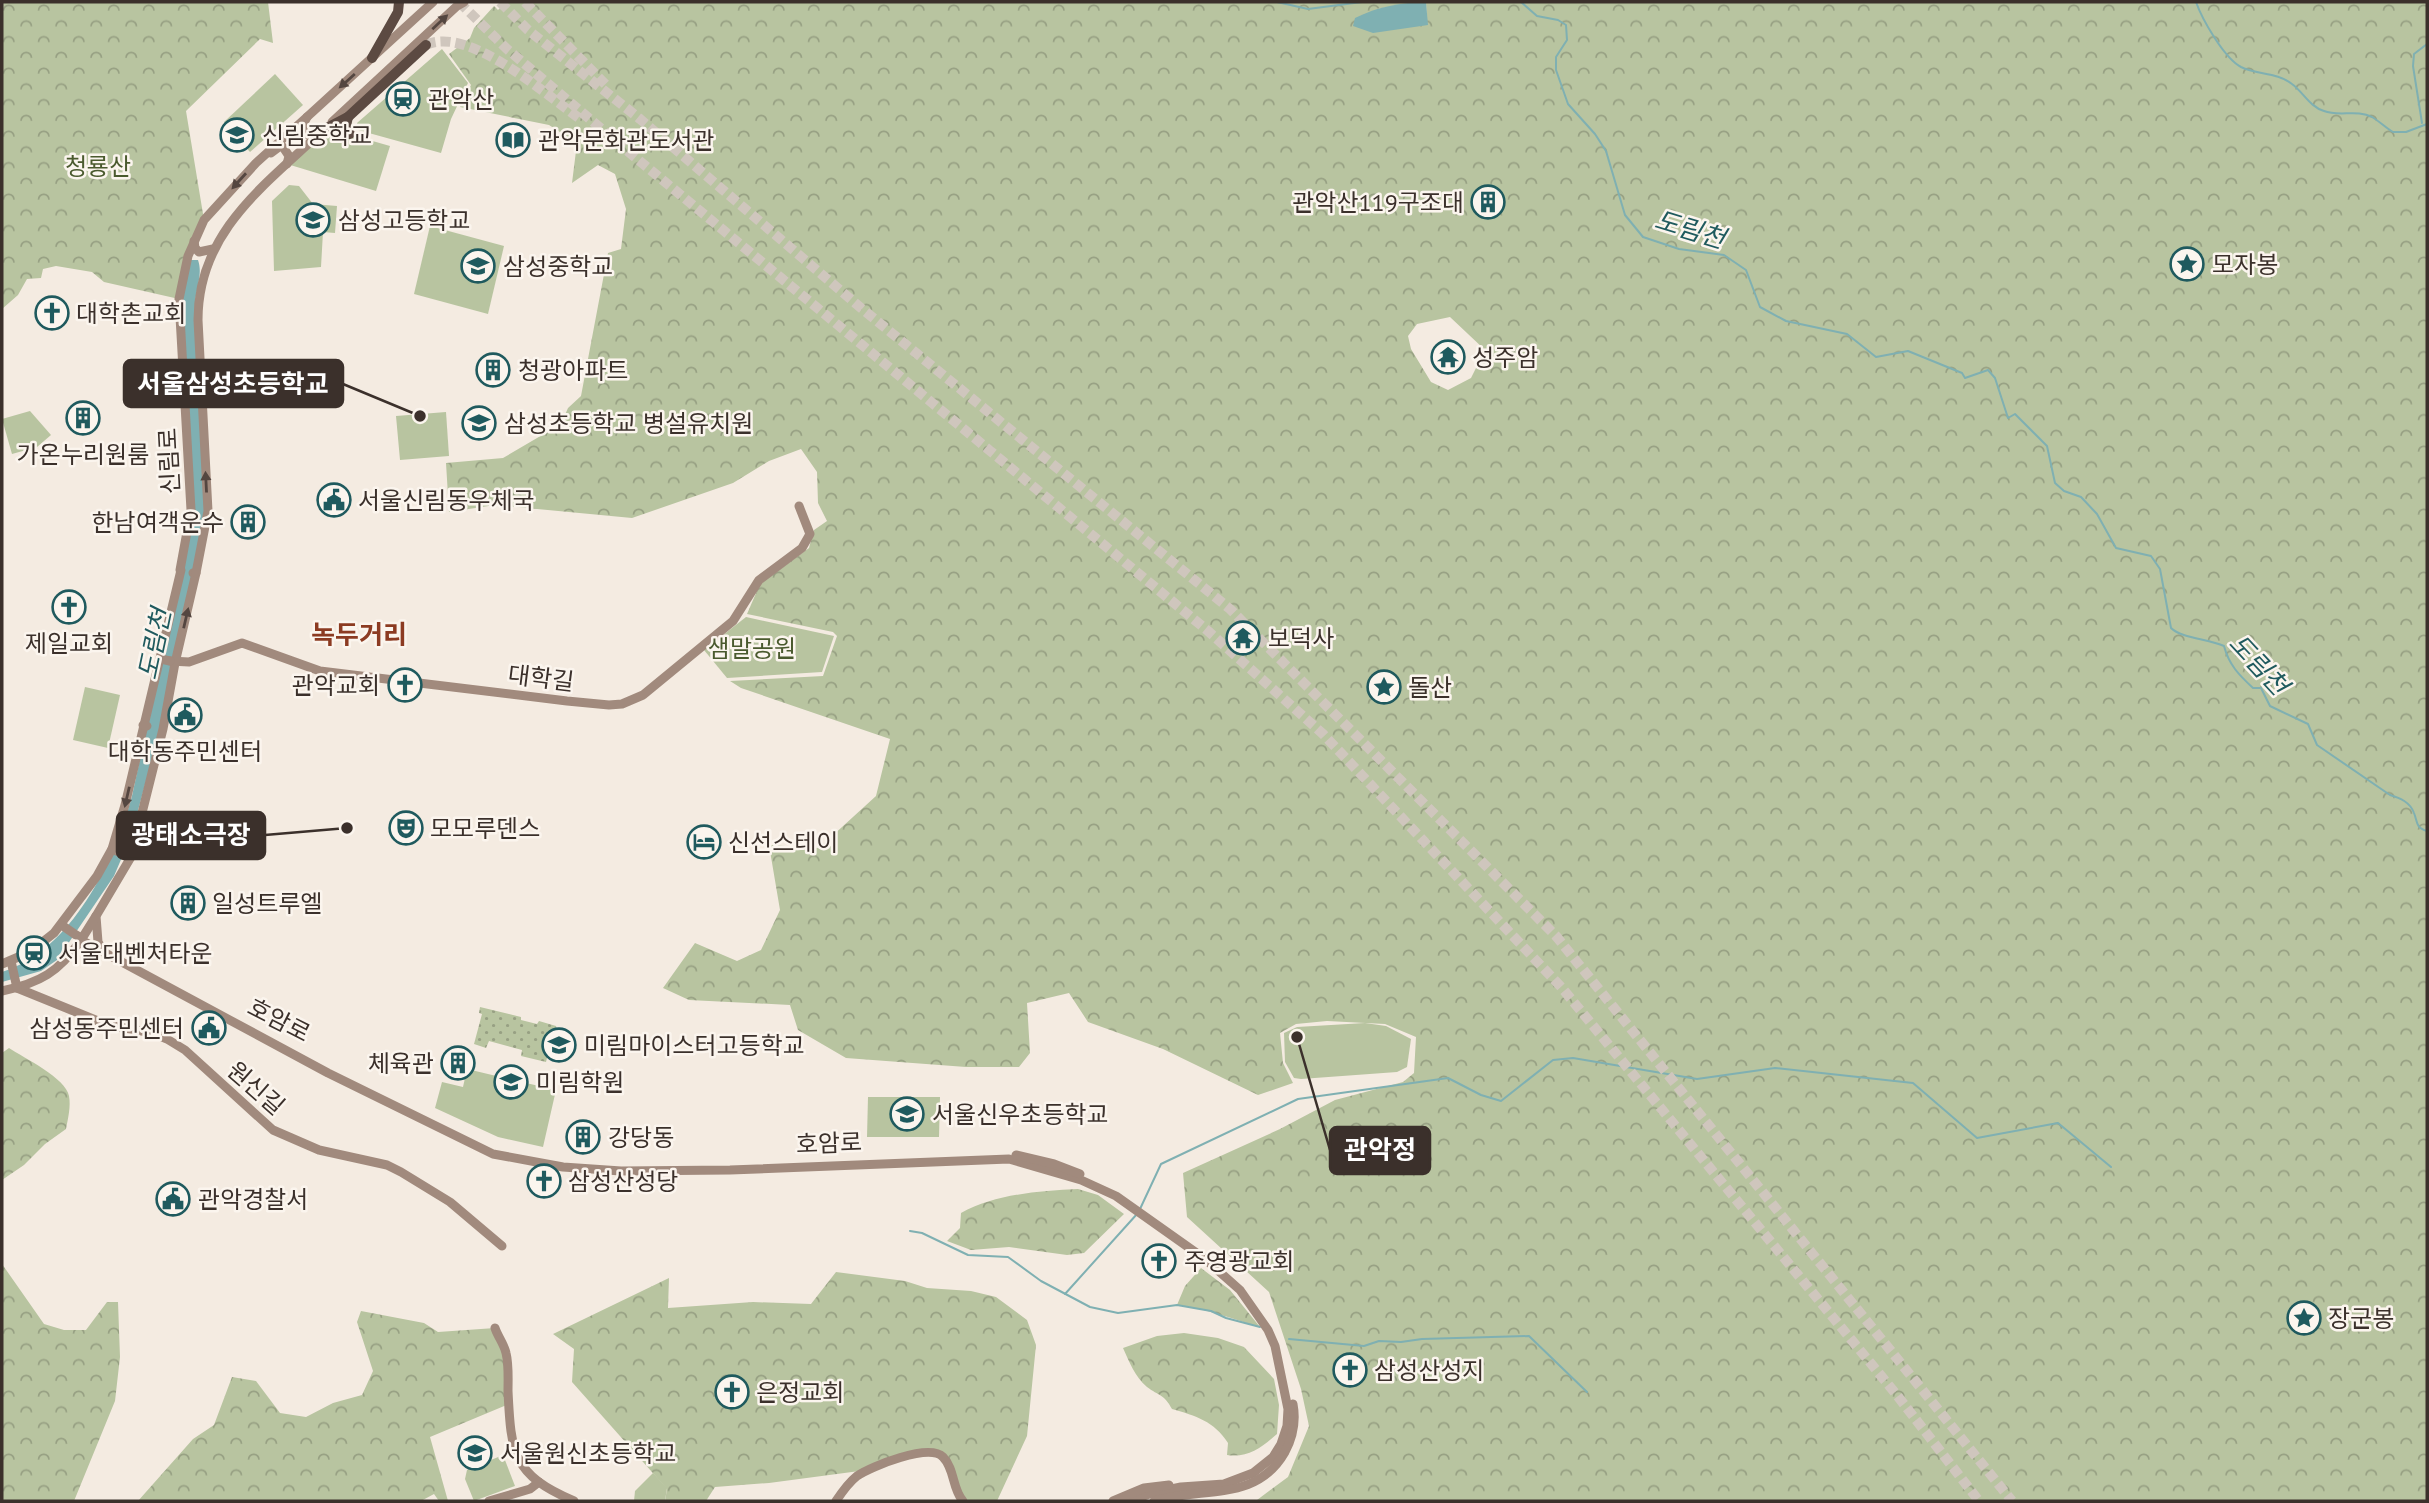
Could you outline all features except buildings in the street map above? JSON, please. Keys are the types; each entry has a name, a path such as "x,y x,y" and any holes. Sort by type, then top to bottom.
{"highway":[{"path":"372,58 398,12 399,2"},
{"path":"322,131 348,117 426,45"},
{"path":"348,117 346,126 351,134"}],"main road":[{"name":"신림로","path":"6,962 38,946 62,926 113,849 125,805 180,570 191,510 179,299 185,266 194,239 204,220 263,156 433,2"},
{"name":"신림로","path":"79,937 96,916 131,858 163,729 208,511 198,304 203,276 214,249 237,211 464,2"},
{"path":"307,117 303,125 304,133 311,136 322,131"},
{"path":"263,156 283,147 289,156 287,164"},
{"path":"194,239 198,252 214,249"},
{"path":"184,384 201,383"},
{"name":"대학길","path":"797,507 810,534 802,548 759,580 733,621 643,695 622,704 567,701 320,671 242,643 189,662 176,659 188,658 242,639 320,667 610,701 632,696 671,668 730,617 762,571 800,545 806,533 797,507"},
{"path":"191,510 208,511"},
{"path":"180,570 194,573"},
{"path":"160,659 176,659"},
{"path":"144,724 163,729"},
{"path":"113,849 131,858"},
{"path":"96,916 101,948"},
{"path":"62,926 262,1038 493,1154 563,1167 621,1171 730,1170 1009,1159 1081,1180 1116,1196 1205,1259 1240,1290 1271,1338 1289,1409 1284,1437 1273,1457 1253,1473 1224,1484 1153,1486 1116,1500"},
{"path":"2,991 48,975 63,964 79,937"},
{"path":"73,951 86,947 101,948"},
{"name":"호암로","path":"101,948 427,1116 494,1148 520,1156 564,1164 621,1168 842,1163 1009,1153 1054,1164 1118,1191 1210,1256 1244,1287 1279,1345 1294,1410 1294,1427 1289,1445 1271,1472 1256,1483 1224,1493 1182,1494 1154,1501"},
{"path":"6,962 17,988"},
{"name":"원신길","path":"17,988 108,1025 153,1033 167,1039 185,1050 273,1130 319,1150 387,1165 401,1172 450,1202 502,1246"},
{"path":"495,1328 506,1352 510,1426 514,1448 526,1471 548,1490 574,1501"},
{"path":"836,1501 848,1484 874,1465 927,1452 940,1454 946,1460 958,1496 963,1501"},
{"path":"489,1501 530,1489 539,1482"},
{"path":"1130,1501 1181,1487"}],"green space":[{"name":"청룡산","path":"2,2 268,2 273,43 260,39 186,111 204,220 198,230 179,299 104,282 92,272 56,266 43,269 41,278 27,279 18,295 2,309"},
{"path":"506,2 1419,2 1377,9 1427,25 1426,2 2427,2 2427,1501 1245,1501 1257,1500 1288,1477 1309,1426 1301,1389 1269,1292 1187,1217 1183,1173 1280,1129 1335,1100 1403,1082 1414,1073 1416,1037 1385,1024 1327,1021 1296,1024 1280,1033 1283,1063 1293,1083 1258,1095 1163,1049 1088,1022 1069,993 1027,1003 1030,1053 1019,1067 966,1067 846,1058 798,1030 790,1005 689,1000 663,988 695,943 737,961 761,950 780,910 769,845 819,848 876,796 890,739 741,688 730,681 823,676 837,636 833,632 747,614 760,584 809,548 814,530 827,521 818,503 817,472 801,449 769,461 733,483 632,518 495,505 449,512 446,463 503,458 561,424 568,408 581,396 608,253 621,249 626,209 615,174 598,165 572,183 577,143 549,125 460,107 471,85 449,54 470,38 474,28 494,6 498,10","holes":["1450,317 1485,350 1471,378 1448,390 1431,382 1411,349 1408,336 1417,324"]},
{"path":"442,49 468,83 451,119 441,153 358,130 357,123"},
{"path":"275,74 303,105 250,152 224,122"},
{"path":"327,128 390,146 376,191 287,164"},
{"path":"289,185 299,186 313,204 337,206 335,233 323,232 321,267 274,271 272,201"},
{"path":"430,226 504,246 488,314 414,294"},
{"path":"30,411 51,435 37,447 12,454 2,419"},
{"path":"446,412 449,456 400,460 396,416"},
{"name":"샘말공원","path":"746,617 834,636 822,672 727,678 704,650"},
{"path":"85,687 120,695 108,748 73,740"},
{"path":"480,1007 521,1017 521,1020 537,1024 539,1021 556,1026 558,1033 553,1033 546,1062 521,1056 522,1050 489,1041 486,1048 474,1044 482,1014 479,1013"},
{"path":"1365,1023 1386,1026 1411,1039 1407,1067 1397,1072 1294,1078 1285,1062 1284,1033 1297,1027"},
{"path":"9,1048 60,1082 69,1096 69,1108 66,1129 2,1180 2,1053"},
{"path":"467,1069 556,1090 543,1147 498,1137 435,1108 442,1082 463,1087"},
{"path":"868,1097 940,1097 939,1137 867,1137"},
{"path":"1078,1189 1098,1195 1124,1214 1084,1253 1067,1255 1009,1247 971,1250 947,1241 960,1228 961,1213 974,1207 1018,1195"},
{"path":"2,1264 44,1324 64,1330 86,1330 107,1302 118,1302 120,1357 115,1401 74,1501 2,1501"},
{"path":"1201,1268 1230,1290 1260,1327 1208,1311 1177,1305 1185,1286"},
{"path":"836,1272 996,1297 1027,1320 1036,1345 1027,1436 997,1501 963,1501 951,1471 934,1452 867,1470 715,1487 706,1501 665,1501 667,1489 572,1382 574,1349 553,1334 669,1278 668,1308 753,1302 811,1304"},
{"path":"361,1311 424,1323 438,1332 495,1328 504,1347 509,1404 430,1437 448,1501 439,1501 434,1494 421,1501 138,1501 193,1439 214,1425 232,1377 256,1381 280,1413 306,1417 333,1403 362,1395 373,1371 357,1322"},
{"path":"1184,1333 1218,1338 1244,1347 1274,1379 1279,1405 1277,1434 1265,1444 1248,1453 1227,1455 1228,1443 1217,1429 1197,1417 1172,1409 1164,1398 1139,1379 1123,1348 1157,1336"},
{"path":"503,1455 515,1486 474,1501 465,1479 467,1470"},
{"path":"653,1473 667,1488 665,1501 634,1501 635,1491"}],"water":[{"path":"1426,2 1428,25 1373,33 1353,26 1355,18 1381,8"},
{"name":"도림천","path":"191,260 198,260 200,271 195,304 206,512 160,730 131,836 114,876 57,960 41,971 2,982 2,972 27,961 49,945 69,924 86,900 114,848 132,796 191,523 181,300"}],"waterway":[{"name":"도림천","path":"1277,2 1308,9 1362,2"},
{"name":"도림천","path":"1521,2 1537,16 1558,20 1566,25 1567,40 1556,57 1556,70 1568,104 1595,134 1606,151 1625,215 1643,237 1679,249 1724,255 1746,270 1760,307 1786,321 1847,334 1876,357 1908,351 1962,373 1965,378 1988,370 1995,378 2008,418 2015,414 2047,446 2055,483 2064,491 2081,497 2097,514 2116,548 2151,556 2160,569 2171,628 2181,634 2224,646 2235,669 2253,688 2261,688 2270,706 2308,724 2317,745 2390,795 2407,803 2419,826 2427,831"},
{"name":"도림천","path":"2196,2 2214,38 2234,62 2247,70 2286,80 2319,109 2330,113 2366,115 2393,132 2406,132 2427,124"},
{"path":"2422,123 2413,66 2414,54 2427,44"},
{"path":"1140,1209 1161,1164 1298,1099 1448,1078 1481,1095 1501,1101 1553,1060 1573,1058 1697,1079 1775,1068 1913,1083 1977,1138 2058,1123 2111,1167"},
{"path":"1065,1294 1137,1214"},
{"path":"910,1231 922,1233 968,1255 1008,1257 1041,1281 1090,1307 1118,1313 1177,1305 1211,1311 1260,1327"},
{"path":"1289,1339 1364,1346 1379,1341 1529,1336 1587,1392"}],"tunnel":[{"path":"459,2 507,49 1208,631 1323,734 1562,988 1896,1394 1979,1501"},
{"path":"500,2 528,30 640,119 861,308 1230,609 1556,936 2012,1501"},
{"path":"525,2 606,85"},
{"path":"426,45 443,41 484,53 527,79 579,118"}],"place":[{"name":"관악산","path":"403,99"},
{"name":"신림중학교","path":"237,135"},
{"name":"관악문화관도서관","path":"513,140"},
{"name":"관악산119구조대","path":"1488,202"},
{"name":"삼성고등학교","path":"313,220"},
{"name":"모자봉","path":"2187,264"},
{"name":"삼성중학교","path":"478,266"},
{"name":"대학촌교회","path":"52,313"},
{"name":"성주암","path":"1448,357"},
{"name":"청광아파트","path":"493,370"},
{"name":"서울삼성초등학교","path":"420,416"},
{"name":"가온누리원룸","path":"83,418"},
{"name":"삼성초등학교 병설유치원","path":"479,423"},
{"name":"서울신림동우체국","path":"334,500"},
{"name":"한남여객운수","path":"248,522"},
{"name":"제일교회","path":"69,607"},
{"name":"보덕사","path":"1243,638"},
{"name":"관악교회","path":"405,685"},
{"name":"돌산","path":"1384,687"},
{"name":"대학동주민센터","path":"185,715"},
{"name":"광태소극장","path":"347,828"},
{"name":"모모루덴스","path":"406,828"},
{"name":"신선스테이","path":"704,842"},
{"name":"일성트루엘","path":"188,903"},
{"name":"서울대벤처타운","path":"34,953"},
{"name":"삼성동주민센터","path":"209,1028"},
{"name":"관악정","path":"1297,1037"},
{"name":"미림마이스터고등학교","path":"559,1045"},
{"name":"체육관","path":"458,1063"},
{"name":"미림학원","path":"511,1082"},
{"name":"서울신우초등학교","path":"907,1114"},
{"name":"강당동","path":"583,1137"},
{"name":"삼성산성당","path":"544,1181"},
{"name":"관악경찰서","path":"173,1199"},
{"name":"주영광교회","path":"1159,1261"},
{"name":"장군봉","path":"2304,1318"},
{"name":"삼성산성지","path":"1350,1370"},
{"name":"은정교회","path":"732,1392"},
{"name":"서울원신초등학교","path":"475,1453"}],"district":[{"name":"녹두거리","path":"359,634"}]}
